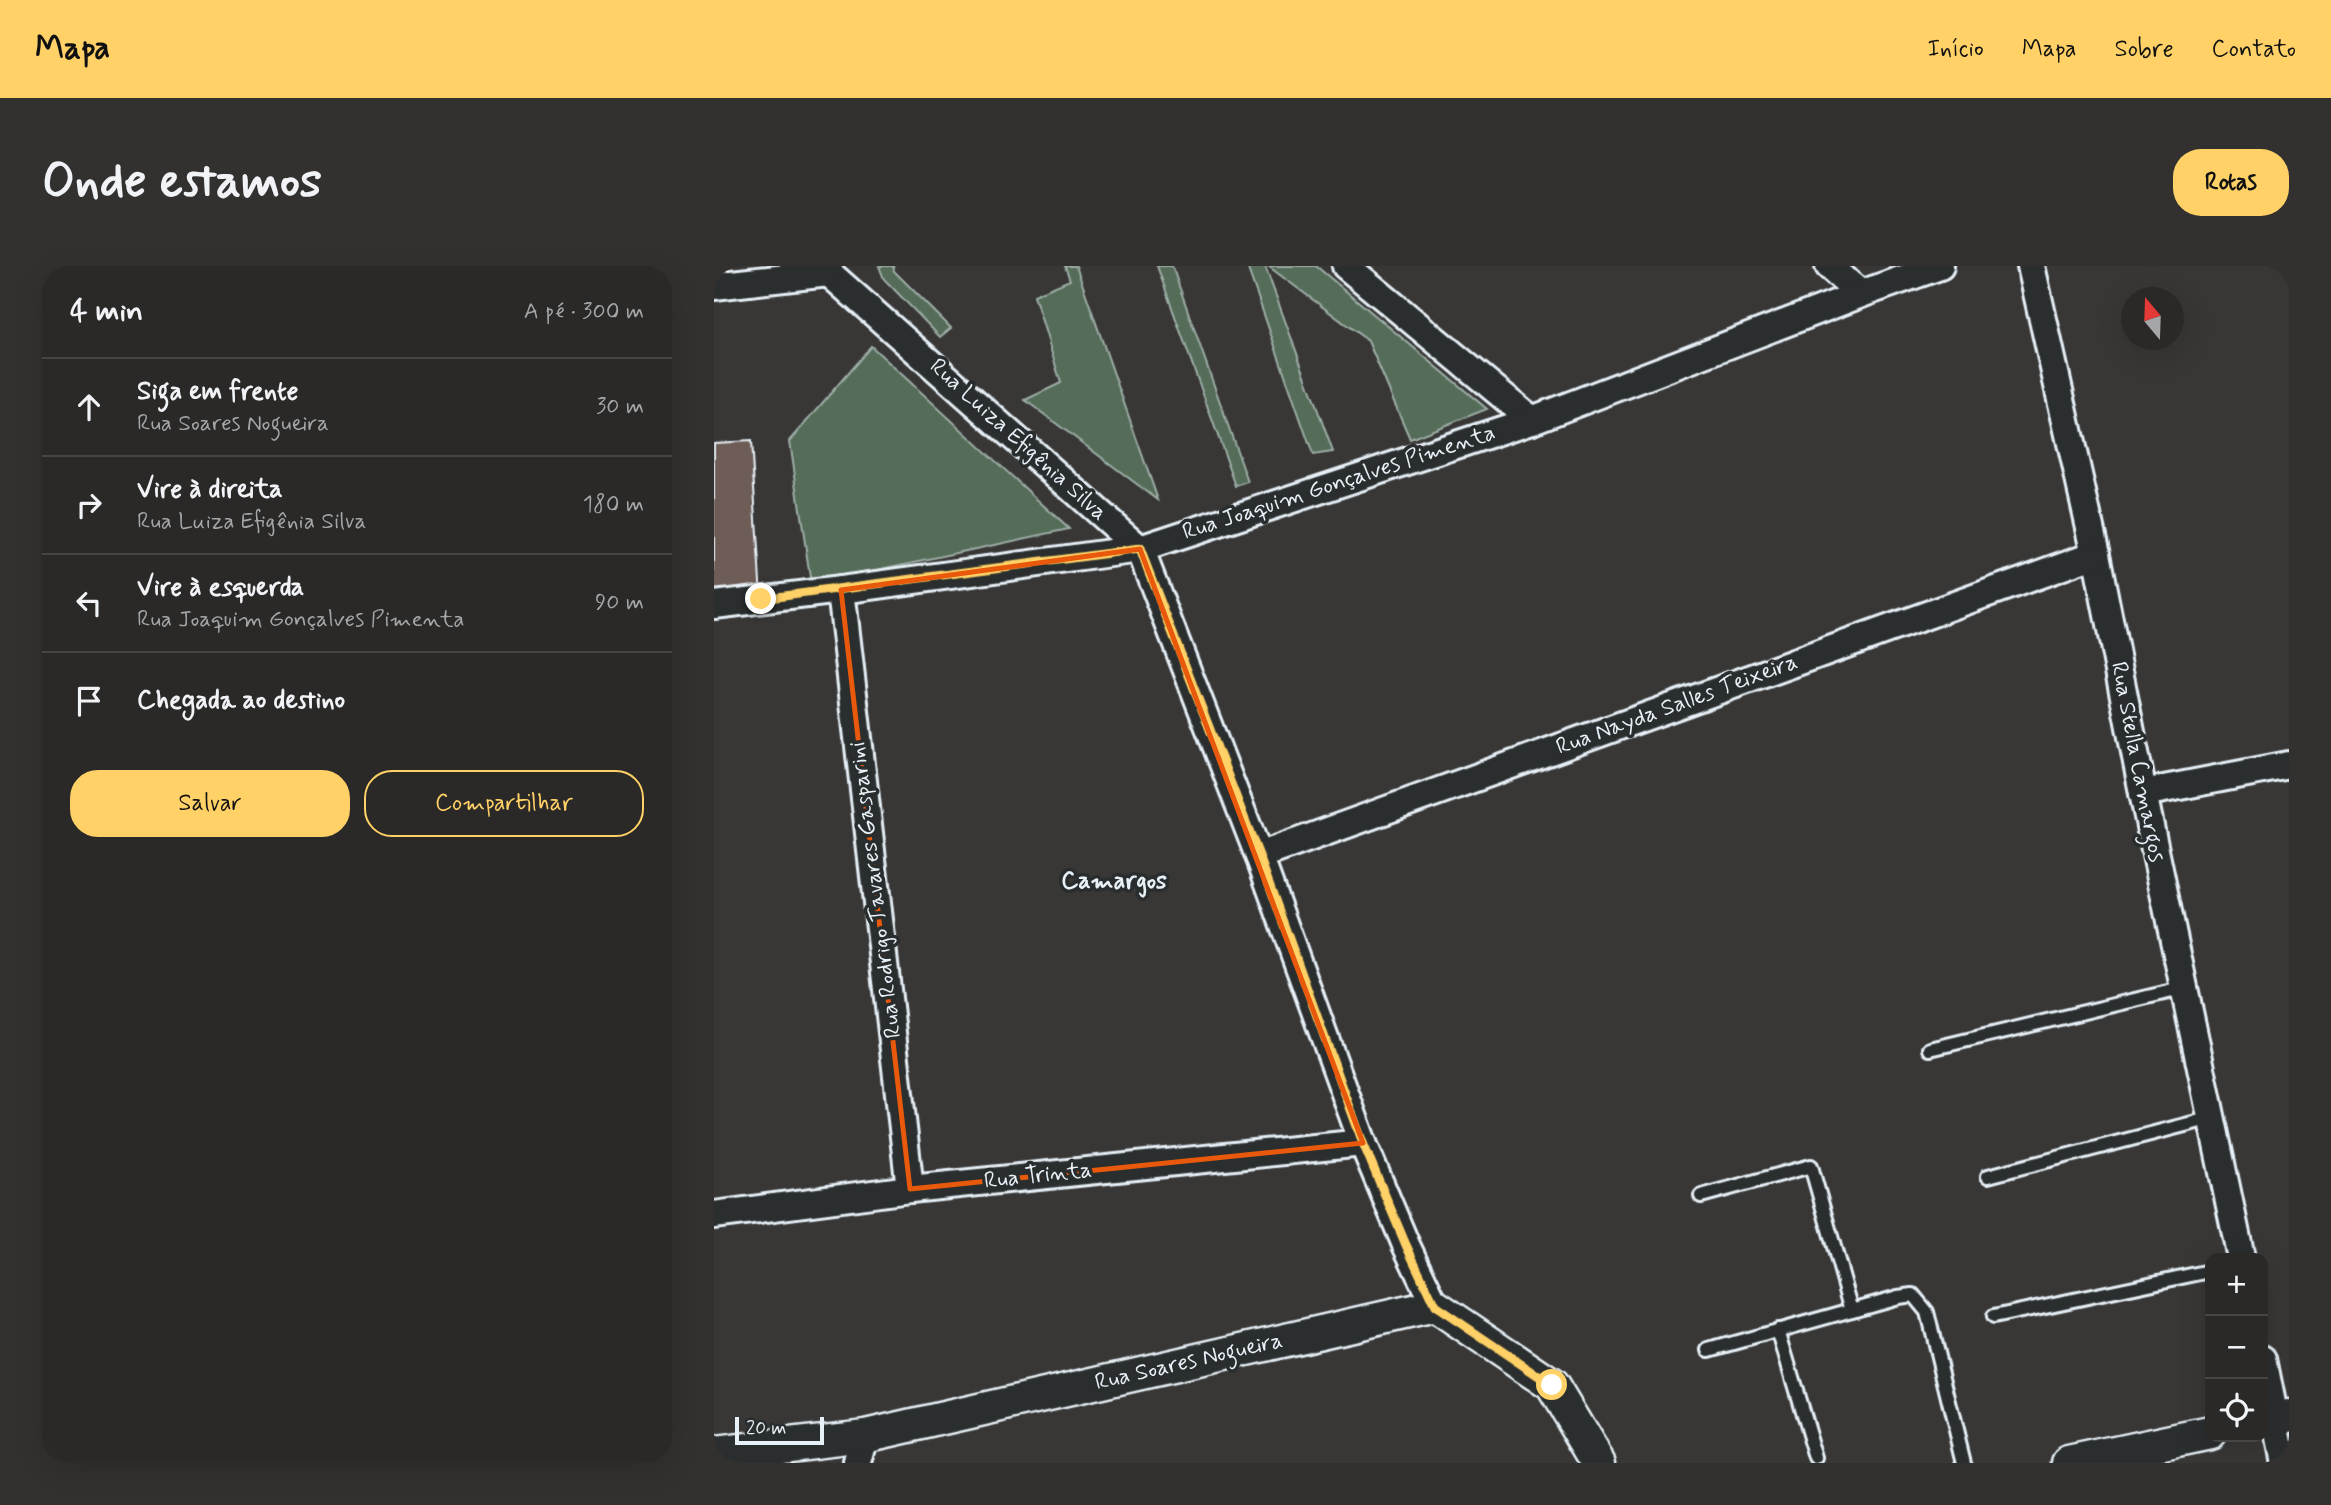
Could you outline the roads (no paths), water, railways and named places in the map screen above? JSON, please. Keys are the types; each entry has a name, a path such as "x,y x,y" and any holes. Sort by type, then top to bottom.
{"street":[{"path":"1346,266 1532,420"},
{"path":"1829,266 1861,294"},
{"name":"Rua Joaquim Gonçalves Pimenta","path":"714,605 1140,549 1532,420 1940,266"},
{"name":"Rua Stella Camargos","path":"2031,266 2096,554 2143,793 2240,1253"},
{"path":"714,286 825,269"},
{"name":"Rua Luiza Efigênia Silva","path":"825,269 1140,549 1259,856 1363,1143 1435,1306"},
{"name":"Rua Nayda Salles Teixeira","path":"1259,856 2096,554"},
{"name":"Rua Rodrigo Tavares Gasparini","path":"841,590 910,1189"},
{"path":"2143,793 2289,765"},
{"name":"Rua Trinta","path":"714,1215 910,1189 1363,1143"},
{"path":"1435,1306 1552,1385 1599,1463"},
{"name":"Rua Soares Nogueira","path":"714,1454 862,1449 1435,1306"},
{"path":"2267,1379 2284,1463"},
{"path":"2069,1463 2205,1434"}],"lane":[{"path":"1930,1049 2185,988"},
{"path":"1988,1176 2212,1118"},
{"path":"1701,1196 1811,1166 1852,1310"},
{"path":"1993,1317 2205,1272"},
{"path":"1709,1350 1913,1295 1927,1312 1964,1463"},
{"path":"1778,1331 1816,1458"}],"district":[{"name":"Camargos","path":"1114,881"}]}
